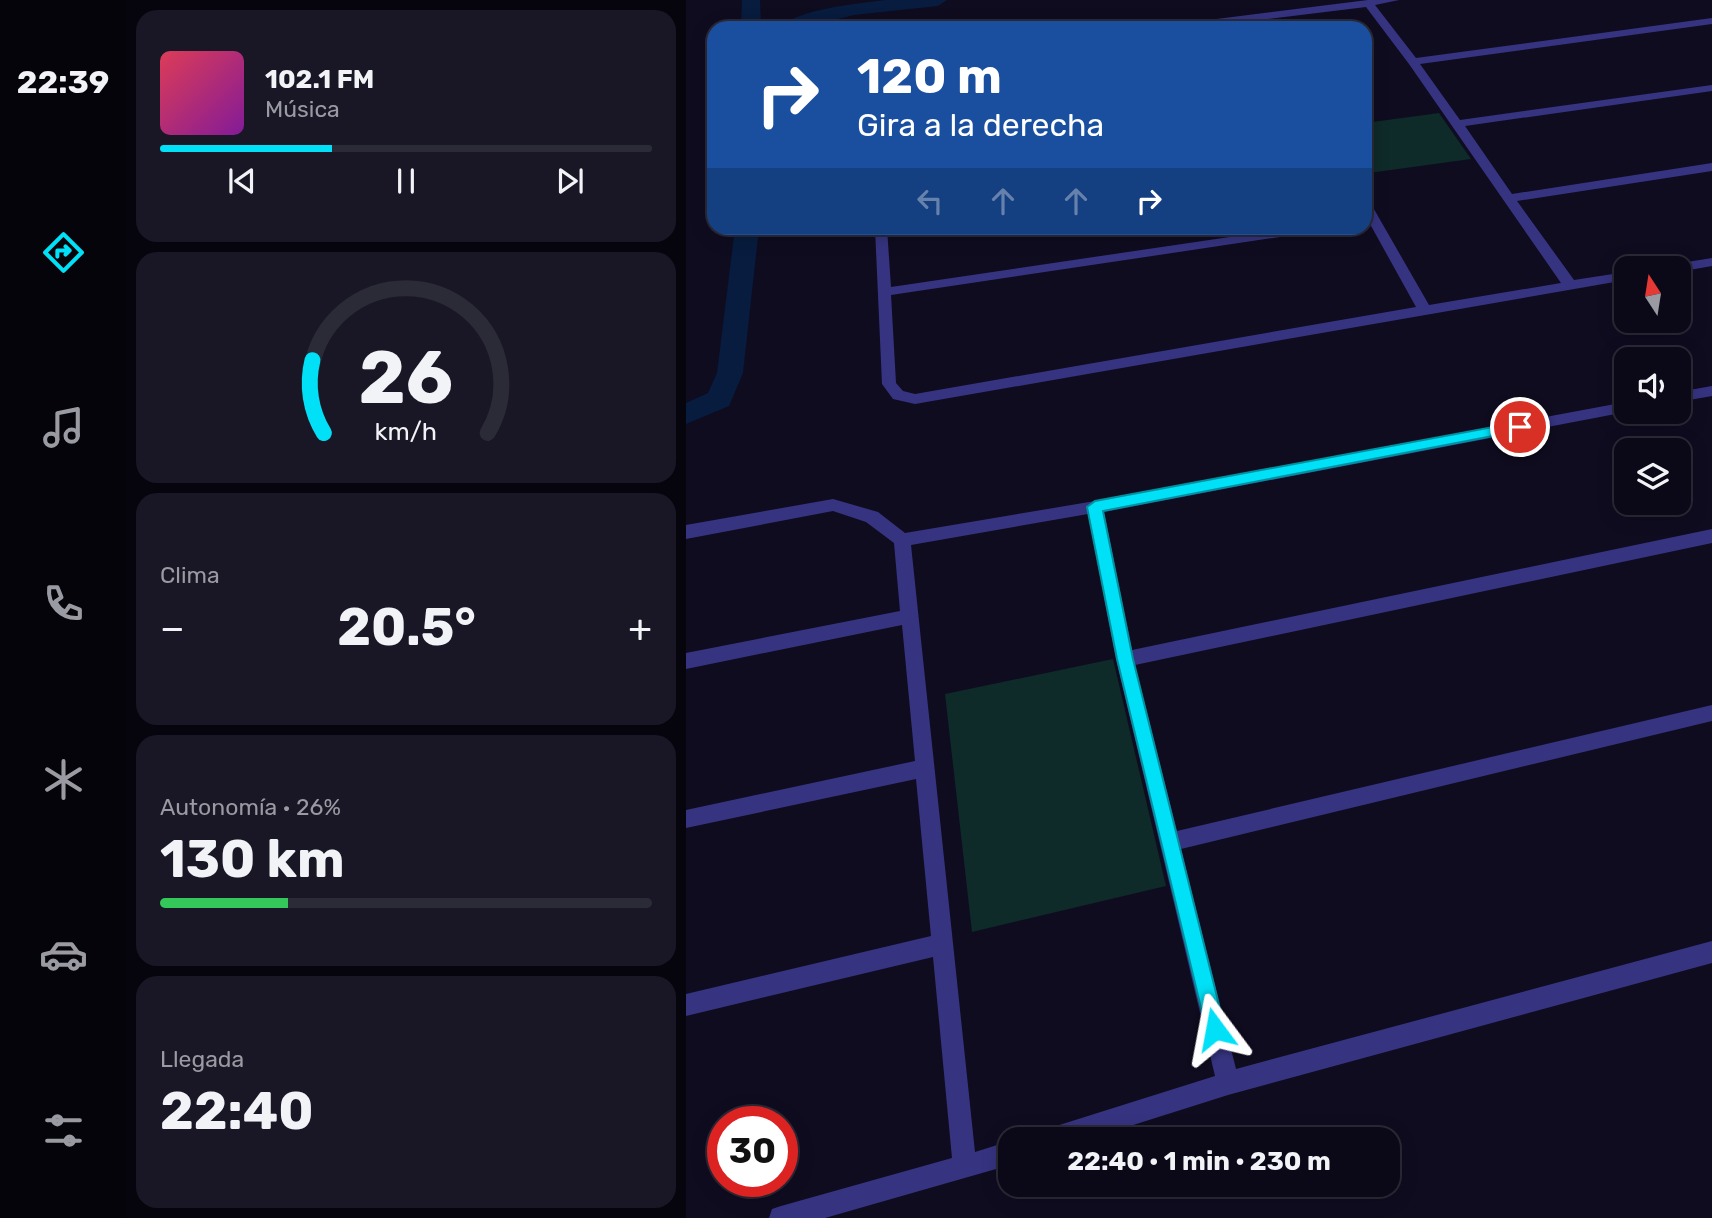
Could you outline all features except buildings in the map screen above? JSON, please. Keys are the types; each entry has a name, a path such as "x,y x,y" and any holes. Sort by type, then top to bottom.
{"street":[{"path":"1228,21 1394,0"},
{"path":"1368,3 1413,62 1570,285"},
{"path":"1262,17 1264,21"},
{"path":"1413,62 1712,21"},
{"path":"1457,124 1712,88"},
{"path":"1510,198 1712,167"},
{"path":"1372,224 1425,310"},
{"path":"881,235 889,384 898,395 915,399 1614,278"},
{"path":"884,292 1266,235"},
{"path":"1691,265 1712,261"},
{"path":"1691,395 1712,391"},
{"path":"902,540 1095,507 1614,409"},
{"path":"686,532 833,505 872,517 902,540 965,1167"},
{"path":"1095,507 1125,659 1228,1083"},
{"path":"1125,659 1712,536"},
{"path":"686,661 910,616"},
{"path":"1171,842 1712,713"},
{"path":"686,820 925,768"},
{"path":"686,1005 942,944"},
{"path":"1090,1127 1228,1083 1712,952"},
{"path":"781,1218 998,1157"}],"green space":[{"path":"1439,113 1471,159 1372,173 1372,122"},
{"path":"1113,659 1166,886 972,932 945,694"}],"waterway":[{"path":"750,21 751,0"},
{"path":"805,21 854,9 938,0"},
{"path":"686,414 719,399 730,373 746,235"}],"route":[{"path":"1215,1029 1125,659 1095,507 1520,427"}]}
